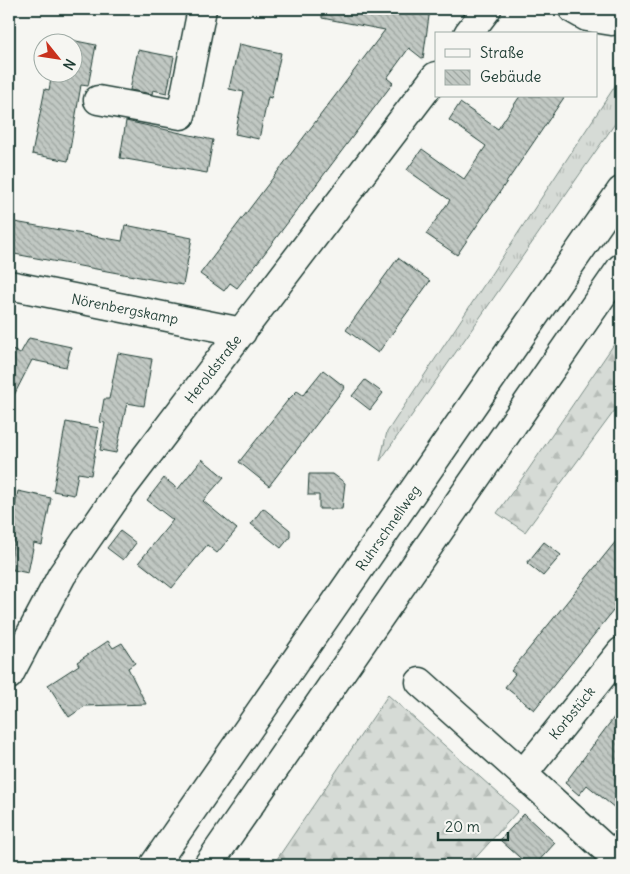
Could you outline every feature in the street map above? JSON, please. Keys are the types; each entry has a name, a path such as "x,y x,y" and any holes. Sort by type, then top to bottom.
{"main road":[{"path":"98,100 181,115 202,9"},
{"path":"470,32 488,9"},
{"path":"573,9 588,17 612,21 621,16"},
{"name":"Heroldstraße","path":"9,675 62,575 123,487 435,77"},
{"name":"Ruhrschnellweg","path":"154,865 621,191"},
{"path":"208,865 621,268"},
{"name":"Nörenbergskamp","path":"9,285 242,332"},
{"name":"Korbstück","path":"523,774 621,652"},
{"path":"420,682 621,864"}],"green space":[{"path":"621,77 621,115 380,461 387,432"},
{"path":"621,334 621,402 525,532 497,513"},
{"path":"388,695 518,811 469,865 273,865"}],"building":[{"path":"322,9 430,9 423,59 409,48 387,78 393,83 261,258 237,288 230,283 224,291 200,274 385,30 322,18"},
{"path":"82,42 96,45 88,86 81,85 68,161 32,154 45,89 49,90 50,82 82,82"},
{"path":"239,44 281,53 271,98 268,97 259,139 235,134 244,92 229,89"},
{"path":"138,50 174,57 167,93 153,90 152,94 130,90"},
{"path":"519,98 564,98 457,255 426,234 450,200 407,170 422,149 464,179 486,146 449,120 460,103 498,129"},
{"path":"126,121 213,140 207,173 120,158"},
{"path":"9,221 122,241 125,225 192,238 183,285 9,253"},
{"path":"398,258 430,281 378,353 346,330"},
{"path":"29,338 71,347 66,367 32,360 9,405 9,348 20,354"},
{"path":"118,353 152,359 144,406 127,403 116,453 100,450 105,423 100,422 104,399 109,399"},
{"path":"323,370 345,387 269,486 239,462 288,400 297,391 303,395"},
{"path":"365,380 383,393 370,410 352,396"},
{"path":"66,422 99,428 91,475 78,473 74,495 53,491"},
{"path":"202,459 224,477 203,501 237,529 217,553 207,545 172,588 139,562 173,520 147,500 164,478 178,489"},
{"path":"309,474 333,474 345,483 342,509 319,509 319,495 308,495"},
{"path":"18,491 51,498 42,545 34,543 28,573 9,569 14,539 9,537"},
{"path":"263,508 290,530 290,537 281,548 251,524"},
{"path":"120,531 136,543 123,560 107,548"},
{"path":"621,535 621,601 534,710 505,687 515,674 511,671"},
{"path":"544,542 561,555 543,576 527,563"},
{"path":"108,641 113,648 122,643 135,663 128,668 146,704 85,706 69,717 48,685 79,665 77,662"},
{"path":"621,708 621,813 587,785 579,795 565,783"},
{"path":"524,814 555,843 535,865 528,865 500,840"}]}
